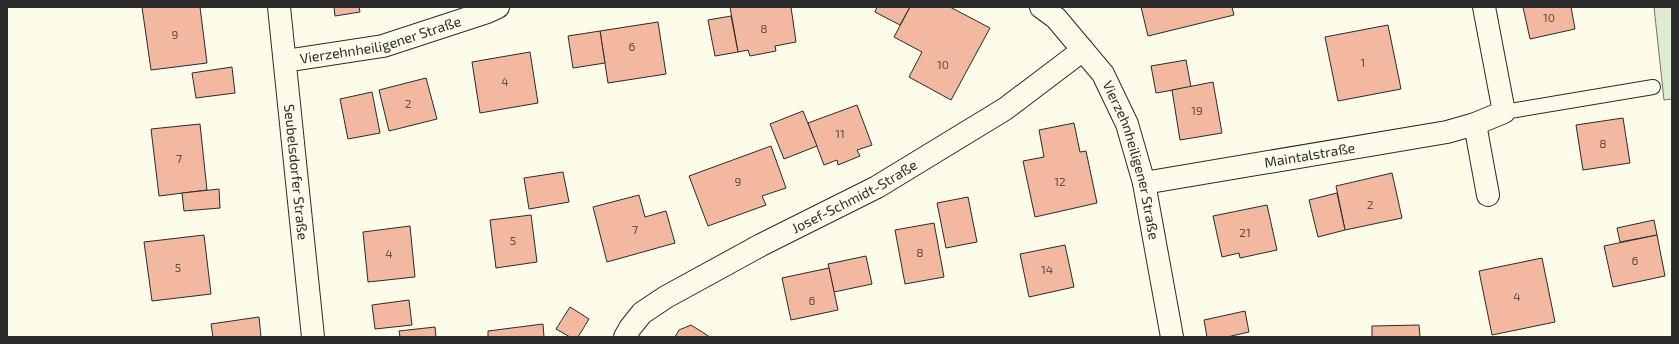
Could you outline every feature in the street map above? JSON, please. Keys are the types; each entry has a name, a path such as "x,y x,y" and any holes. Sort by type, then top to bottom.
{"street":[{"name":"Seubelsdorfer Straße","path":"279,7 313,337"},
{"name":"Vierzehnheiligener Straße","path":"285,61 383,46 487,12 498,7"},
{"name":"Vierzehnheiligener Straße","path":"1041,7 1056,18 1103,74 1127,124 1144,183 1172,337"},
{"path":"1484,7 1504,112"},
{"name":"Josef-Schmidt-Straße","path":"626,337 630,328 642,313 666,296 761,245 877,188 1005,108 1083,50"},
{"name":"Maintalstraße","path":"1144,183 1447,132 1475,124 1504,112"},
{"path":"1475,124 1488,195"}],"lane":[{"path":"1504,112 1653,87"}],"green space":[{"path":"1654,7 1672,7 1672,99 1664,100"}],"building":[{"path":"142,7 200,7 207,63 151,70"},
{"path":"334,7 359,7 360,12 335,16"},
{"path":"730,7 791,7 796,42 775,46 776,51 750,56 748,50 738,52"},
{"path":"877,7 910,7 900,25 875,12"},
{"path":"910,7 950,7 990,28 951,100 909,77 922,52 894,37"},
{"path":"1141,7 1232,7 1234,15 1148,36"},
{"path":"1523,7 1571,7 1575,29 1530,39"},
{"path":"731,16 738,52 715,56 708,20"},
{"path":"658,22 666,74 608,83 600,31"},
{"path":"1388,25 1401,89 1338,101 1325,37"},
{"path":"600,31 605,63 573,68 568,36"},
{"path":"530,52 538,103 480,113 472,62"},
{"path":"1186,60 1191,87 1156,93 1151,66"},
{"path":"232,67 235,93 196,98 192,73"},
{"path":"426,78 437,119 389,131 379,90"},
{"path":"1213,82 1222,133 1180,140 1172,90"},
{"path":"372,92 380,133 348,139 340,99"},
{"path":"857,105 872,145 857,150 860,156 838,165 837,160 824,165 808,123"},
{"path":"803,111 817,146 784,159 770,124"},
{"path":"1623,118 1630,163 1583,170 1576,125"},
{"path":"1074,123 1080,152 1086,151 1097,203 1035,217 1023,161 1044,157 1039,130"},
{"path":"200,124 207,190 159,196 151,129"},
{"path":"771,146 786,188 762,196 766,205 708,226 689,176"},
{"path":"563,172 569,202 529,209 524,178"},
{"path":"1392,173 1402,218 1345,230 1336,186"},
{"path":"219,189 220,208 184,211 182,193"},
{"path":"1337,193 1345,230 1318,237 1309,200"},
{"path":"639,195 645,217 666,211 675,243 607,262 593,207"},
{"path":"968,197 977,242 946,248 937,203"},
{"path":"1267,205 1277,250 1240,258 1239,253 1222,257 1213,216"},
{"path":"531,215 537,262 496,268 490,220"},
{"path":"1654,220 1657,235 1620,242 1617,228"},
{"path":"934,223 944,277 905,284 895,230"},
{"path":"410,226 415,277 368,282 363,232"},
{"path":"204,235 211,294 152,301 144,242"},
{"path":"1657,235 1665,276 1613,287 1604,246"},
{"path":"1065,245 1074,287 1029,297 1020,254"},
{"path":"866,256 872,284 834,292 828,264"},
{"path":"1542,258 1555,322 1492,335 1479,271"},
{"path":"829,268 838,310 791,320 782,278"},
{"path":"409,300 412,325 375,329 372,305"},
{"path":"570,307 589,319 578,337 570,337 556,329"},
{"path":"1245,311 1249,332 1227,337 1207,337 1204,320"},
{"path":"259,317 261,337 213,337 211,324"},
{"path":"543,324 544,337 488,337 488,331"},
{"path":"691,325 710,337 675,337 679,330"},
{"path":"1419,325 1420,337 1372,337 1372,326"},
{"path":"435,327 436,337 400,337 399,331"}]}
